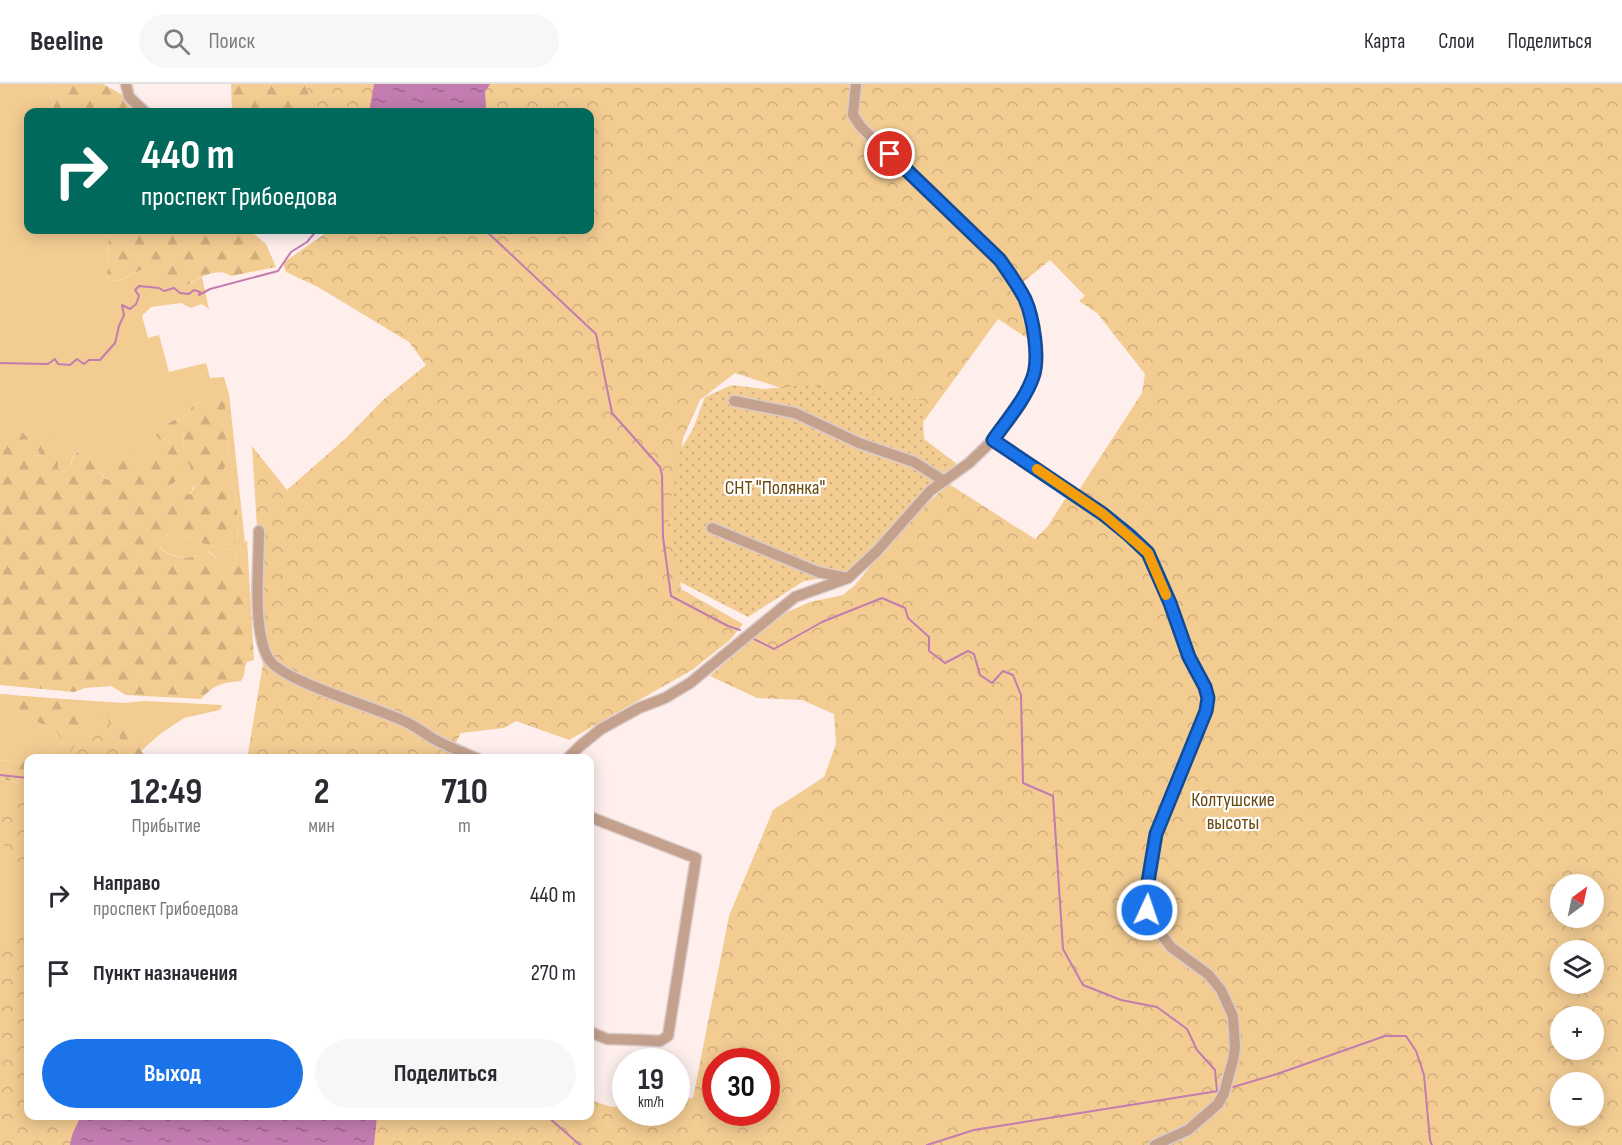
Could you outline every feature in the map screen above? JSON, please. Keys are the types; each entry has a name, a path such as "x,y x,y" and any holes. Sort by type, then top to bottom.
{"street":[{"path":"126,84 129,97 141,108"},
{"path":"572,754 601,729 639,708 665,698 690,683 795,597 848,578 877,550 930,491 969,463 993,440 1026,393 1034,375 1035,342 1026,301 1013,277 1000,260 861,127 853,115 856,84"},
{"path":"734,401 795,413 859,443 914,462 944,481"},
{"path":"993,440 1103,514 1148,553 1170,603 1189,657 1205,687 1208,698 1206,711 1156,834 1149,877 1147,910 1153,924 1171,947 1209,975 1221,990 1233,1017 1234,1054 1224,1093 1218,1104 1188,1130 1155,1145"},
{"path":"712,528 818,572 848,578"},
{"path":"260,531 258,625 269,660 277,668 298,679 408,723 434,739 467,754"},
{"path":"594,819 696,858 668,1036 660,1041 607,1039 594,1034"}],"green space":[{"path":"0,84 49,84 53,108 24,108 24,234 108,234 107,273 110,280 119,281 147,267 184,287 202,277 209,309 202,304 191,308 181,303 151,307 142,316 148,338 159,335 169,372 206,363 210,378 224,377 229,394 245,543 237,550 235,566 228,571 221,567 208,551 195,557 183,558 168,553 157,544 170,533 178,533 201,543 231,550 235,544 238,517 233,481 221,473 229,451 225,428 225,397 212,393 192,406 189,413 182,418 174,419 161,428 161,441 174,433 182,433 184,450 193,479 190,495 175,493 170,487 181,476 170,442 159,444 145,454 123,452 108,465 112,473 108,480 97,468 87,443 73,456 71,468 64,472 58,468 58,460 40,455 32,456 6,437 0,440"},
{"path":"49,84 103,84 121,94 131,108 53,108"},
{"path":"231,84 374,84 370,108 232,108"},
{"name":"Колтушские высоты","path":"306,84 1622,84 1622,1145 0,1145 0,945 20,932 24,932 24,1120 594,1120 594,1101 612,1107 612,1126 690,1126 690,1098 693,1098 702,1052 702,1126 780,1126 780,1048 703,1048 729,916 773,810 824,777 836,744 834,714 802,700 757,698 710,676 780,615 810,602 843,595 855,585 906,522 949,484 1035,539 1048,526 1065,499 1077,493 1142,393 1145,374 1097,313 1079,301 1085,296 1050,260 1022,283 1038,326 1027,338 998,319 924,421 877,400 868,416 735,373 700,400 683,438 673,516 681,589 743,624 730,640 692,670 569,740 516,721 504,728 461,733 450,754 248,754 263,664 257,644 258,544 252,446 287,490 346,438 383,400 426,365 409,342 318,287 286,272 283,263 324,234 594,234 594,108 312,108"},
{"path":"108,234 254,234 266,244 276,267 231,276 219,272 213,273 184,287 172,279 154,281 153,272 147,267 118,281 110,280 107,273"},
{"name":"СНТ \"Полянка\"","path":"732,385 763,389 807,385 922,400 924,439 957,464 937,479 851,574 804,581 748,617 680,582 668,526 676,477 676,457 693,429 705,397"},
{"path":"220,391 225,397 225,428 229,451 221,473 233,481 238,517 235,543 231,550 201,543 178,533 170,533 157,544 168,553 183,558 195,557 207,551 228,571 235,566 237,550 247,540 254,660 247,662 241,681 219,685 201,699 126,695 111,686 85,688 74,692 0,685 0,440 19,429 29,441 33,456 40,455 35,441 41,437 64,442 69,449 66,457 58,460 58,468 64,472 71,468 74,456 87,443 99,453 100,472 108,480 112,473 108,465 108,457 120,452 143,455 161,443 170,442 179,450 184,469 170,487 175,493 183,491 190,495 194,488 190,481 191,471 184,453 182,433 174,433 161,441 156,435 161,428 189,413 192,406 212,393"},
{"path":"0,694 51,698 88,714 101,723 116,715 143,754 52,754 63,743 57,732 0,704"},
{"path":"51,698 123,703 145,701 222,705 220,710 184,718 160,734 141,751 116,715 101,723"},
{"path":"0,704 57,732 63,743 52,754 24,754 24,762 0,760"},
{"path":"103,713 131,754 69,754 83,733"},
{"path":"0,760 24,762 24,788 21,783 0,779"},
{"path":"0,779 21,783 24,788 24,937 0,952"},
{"path":"24,791 24,868 0,839 0,811 10,798"}],"water":[{"path":"374,84 490,84 485,92 486,108 370,108"},
{"path":"79,1120 377,1120 374,1145 70,1145"}],"waterway":[{"path":"0,363 48,364 55,359 58,364 70,365 77,359 84,364 89,360 100,360 115,343 124,315 122,305 130,309 136,304 139,296 135,290 139,286 159,288 164,291 174,288 180,293 189,294 194,290 200,292 199,295 210,289 278,271 291,252 307,242 314,234"},
{"path":"489,234 596,334 612,413 660,467 663,537 671,596 740,630"},
{"path":"752,638 774,649 822,622 882,598 905,608 908,618 929,637 929,651 945,663 968,651 974,654 980,675 992,683 1003,671 1013,675 1021,695 1023,783 1053,796 1063,949 1083,985 1121,1000 1157,1007 1187,1029 1197,1050 1215,1070 1217,1091"},
{"path":"0,775 24,778"},
{"path":"1233,1087 1385,1036 1406,1036 1416,1051 1424,1075 1432,1145"},
{"path":"927,1145 974,1130 1218,1091"},
{"path":"552,1120 580,1145"}],"slow traffic":[{"path":"1037,469 1103,514 1148,553 1166,595"}],"route":[{"path":"890,154 1000,260 1013,277 1026,301 1035,342 1034,375 1026,393 993,440 1103,514 1148,553 1170,603 1189,657 1205,687 1208,698 1206,711 1156,834 1148,882 1147,910"}]}
